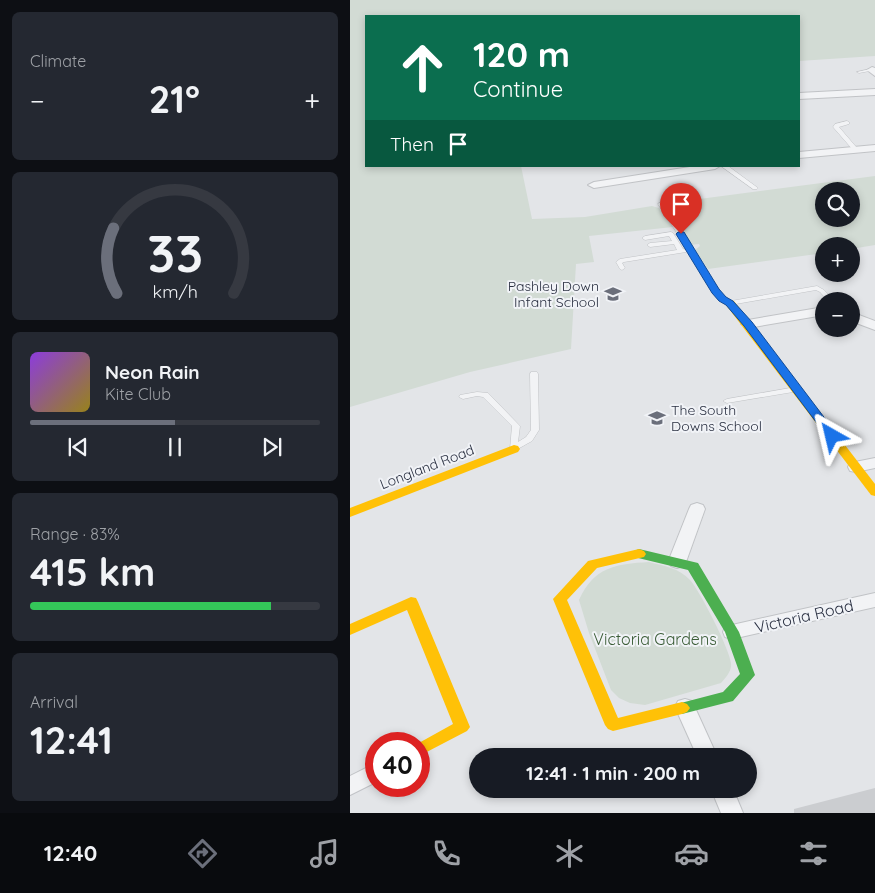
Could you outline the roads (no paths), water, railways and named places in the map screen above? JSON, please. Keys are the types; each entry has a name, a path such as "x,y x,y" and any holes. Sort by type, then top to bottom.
{"street":[{"path":"800,96 875,92"},
{"path":"800,155 875,148"},
{"path":"585,174 596,187 707,167"},
{"path":"730,303 875,492"},
{"path":"748,324 815,313"},
{"path":"860,320 875,326"},
{"name":"Longland Road","path":"350,512 514,449"},
{"path":"856,467 875,463"},
{"path":"677,562 697,508"},
{"path":"638,554 677,562 693,566 732,632 748,675 728,697 613,725 560,600 593,564 638,554"},
{"name":"Victoria Road","path":"732,632 875,600"},
{"path":"350,630 411,602 462,727 430,744"},
{"path":"686,707 704,748"},
{"path":"350,786 365,778"},
{"path":"726,798 732,813"}],"lane":[{"path":"859,72 874,69"},
{"path":"847,123 837,125 836,127 855,149"},
{"path":"725,167 755,188"},
{"path":"660,204 722,299 730,303 812,288 824,292"},
{"path":"645,238 671,234 681,251"},
{"path":"650,245 675,242"},
{"path":"622,268 620,262 622,260 692,251 699,245"},
{"path":"514,449 529,439 535,430 534,374"},
{"path":"726,401 796,389"},
{"path":"464,397 477,394 484,395 516,426 514,449"}],"place":[{"name":"Pashley Down Infant School","path":"613,294"},
{"name":"The South Downs School","path":"657,418"}],"park label":[{"name":"Victoria Gardens","path":"655,639"}]}
